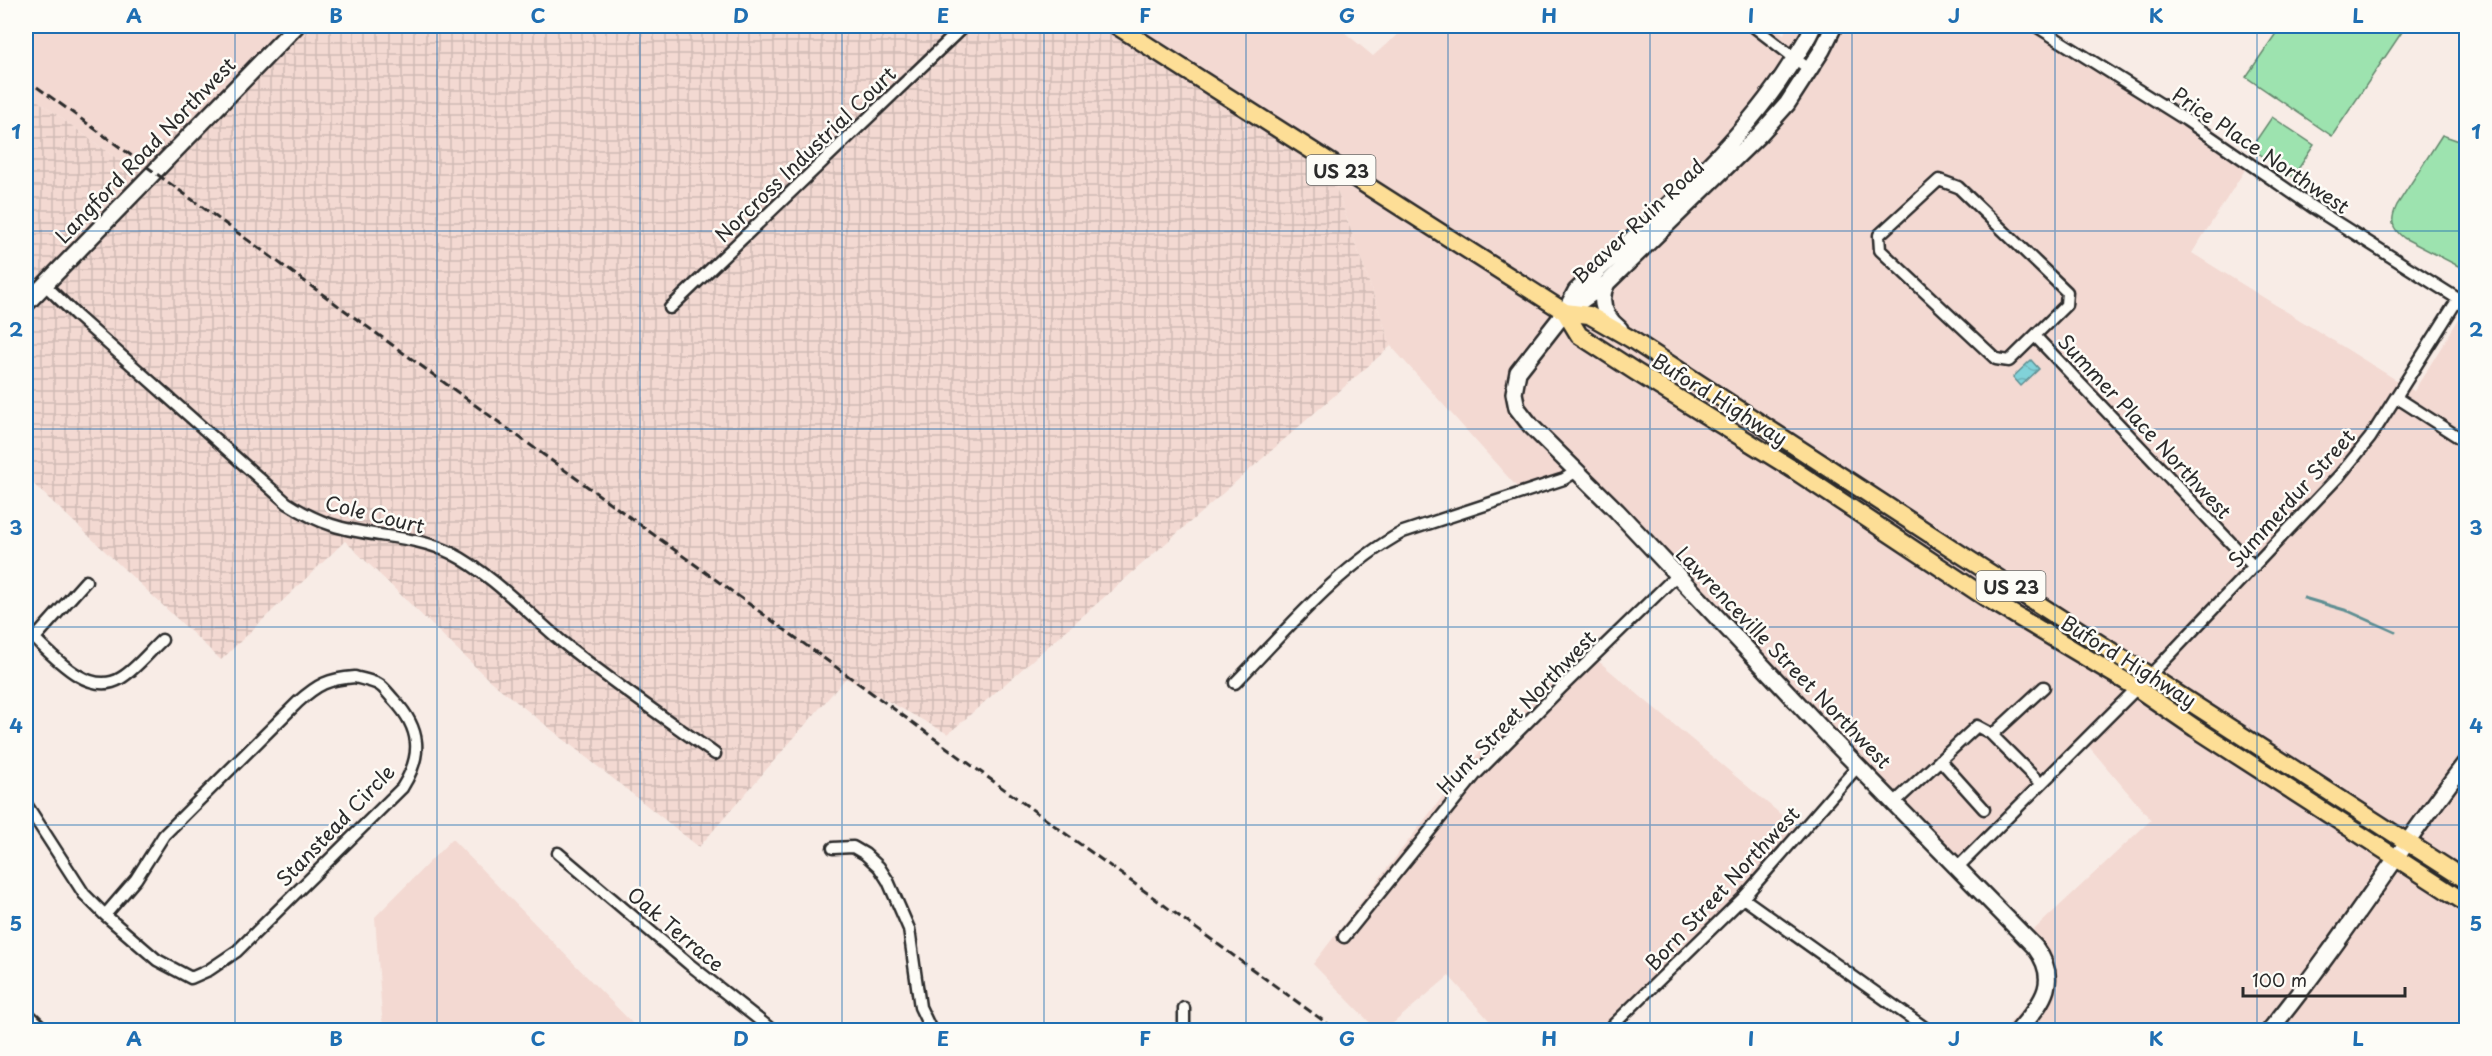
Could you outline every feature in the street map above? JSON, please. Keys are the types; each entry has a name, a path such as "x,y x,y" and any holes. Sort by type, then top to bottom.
{"main road":[{"name":"Buford Highway","path":"1117,26 1565,312 1589,315 1631,339 2466,880"},
{"name":"Buford Highway","path":"1565,312 1579,335 1819,487 1985,597 2137,688 2466,903"},
{"path":"1819,487 1830,469"}],"street":[{"name":"Langford Road Northwest","path":"26,304 296,26"},
{"name":"Norcross Industrial Court","path":"670,308 964,26"},
{"path":"1753,26 1810,70"},
{"name":"Beaver Ruin Road","path":"1565,312 1576,291 1694,179 1759,112 1813,26"},
{"name":"Beaver Ruin Road","path":"1565,312 1607,283 1760,134 1787,104 1810,70 1834,26"},
{"name":"Price Place Northwest","path":"2036,26 2186,120 2314,208 2462,301"},
{"path":"1939,180 1958,187 2067,292 2066,305 2035,336 2009,361 1996,359 1880,249 1879,235 1939,180"},
{"path":"1607,283 1602,292 1603,305 1608,319 1631,339"},
{"name":"Cole Court","path":"45,285 287,503 332,526 413,539 451,553 476,570 605,674 715,754"},
{"name":"Summerdur Street","path":"1957,868 2150,675 2339,476 2370,438 2462,301"},
{"name":"Lawrenceville Street Northwest","path":"1565,312 1518,372 1514,393 1517,408 1524,418 1578,470 1858,766 2035,947 2045,963 2048,982 2044,997 2019,1030"},
{"name":"Summer Place Northwest","path":"2035,336 2254,567"},
{"path":"2396,397 2466,442"},
{"path":"1235,683 1331,587 1368,553 1385,542 1403,532 1553,482 1578,470"},
{"name":"Hunt Street Northwest","path":"1344,937 1475,775 1677,575"},
{"path":"35,638 86,581"},
{"path":"26,630 83,680 101,685 122,678 162,640"},
{"name":"Stanstead Circle","path":"26,804 84,894 105,915 157,960 191,978 209,970 237,951 402,788 412,772 417,752 414,731 405,712 379,685 355,677 333,678 314,687 164,834 136,879 105,915"},
{"path":"1992,735 2044,687"},
{"path":"1894,803 1973,728 1981,727 1992,735 2041,784"},
{"path":"1940,760 1984,809"},
{"path":"2270,1030 2345,931 2407,841 2466,762"},
{"name":"Born Street Northwest","path":"1608,1030 1743,898 1858,766"},
{"path":"832,848 853,847 865,854 879,867 888,881 909,929 920,1007 931,1030"},
{"name":"Oak Terrace","path":"558,853 689,964 772,1030"},
{"path":"1743,898 1928,1030"},
{"path":"1184,1008 1184,1030"},
{"path":"26,1012 45,1030"}],"shaded area":[{"path":"26,26 301,26 201,111 128,167 26,92"},
{"path":"301,26 1107,26 1329,167 1391,346 948,734 846,678 699,847 489,680 345,541 221,660 26,477 26,92 128,167 201,111"},
{"path":"1107,26 1337,26 1373,56 1407,26 1771,26 1784,34 1787,26 2036,26 2250,162 2192,253 2414,391 2460,317 2466,321 2466,1030 2003,1030 2052,977 2022,941 2151,820 2080,736 1960,868 1748,665 1644,538 1575,468 1524,495 1391,346 1329,167"},
{"path":"1584,649 1797,828 1722,913 1604,1030 1498,1030 1449,976 1385,1030 1377,1030 1313,964 1467,765"},
{"path":"452,839 639,1030 383,1030 375,917"}],"green space":[{"path":"2281,26 2406,26 2332,136 2246,77"},
{"path":"2272,117 2314,145 2293,177 2251,148"},
{"path":"2442,135 2459,141 2466,148 2466,270 2404,238 2396,231 2393,223 2397,205"}],"water":[{"path":"2031,360 2039,369 2021,386 2013,377"}],"waterway":[{"path":"2304,598 2348,611 2395,632"}],"railway":[{"path":"26,79 1336,1030"}]}
